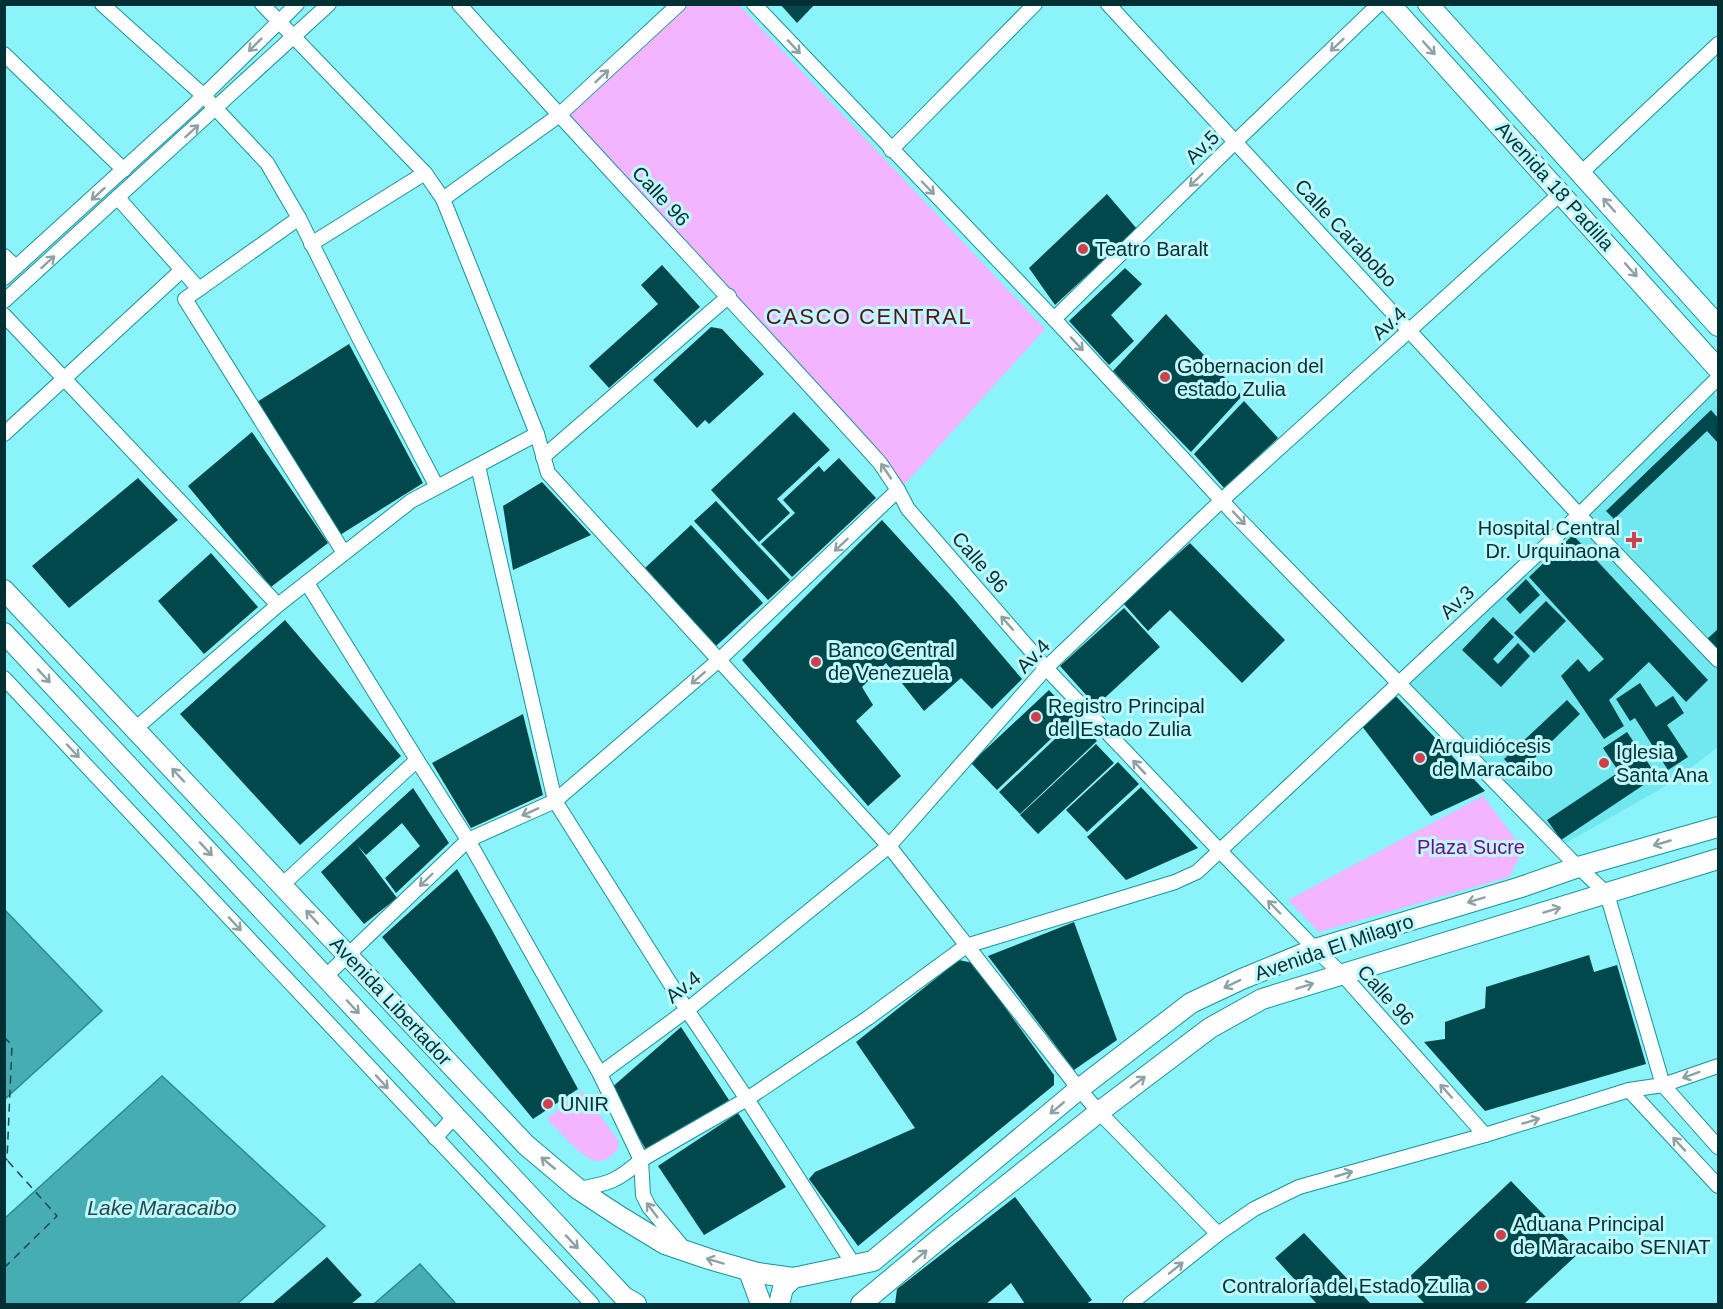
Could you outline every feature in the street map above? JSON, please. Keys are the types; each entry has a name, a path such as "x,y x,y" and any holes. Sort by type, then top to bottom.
{"main road":[{"name":"Avenida 18 Padilla","path":"1390,4 1719,369"},
{"name":"Avenida 18 Padilla","path":"1428,4 1719,327"},
{"name":"Avenida Libertador","path":"4,590 526,1145 578,1189 665,1244 749,1271 793,1278 855,1265"},
{"name":"Avenida Libertador","path":"4,633 624,1297 636,1305"},
{"name":"Avenida El Milagro","path":"855,1265 873,1260 1079,1089 1191,1004 1242,979 1315,949 1521,887 1578,867 1719,826"},
{"name":"Avenida El Milagro","path":"873,1301 944,1235 1099,1112 1210,1028 1262,999 1719,859"},
{"path":"749,1271 761,1305"},
{"path":"779,1305 783,1288 793,1278"}],"street":[{"path":"102,4 204,96 267,163 299,218 437,487"},
{"path":"262,4 425,173 443,199 537,434 548,473 889,846 1079,1089 1218,1234"},
{"path":"4,278 204,96 297,4"},
{"path":"4,301 216,110 329,4"},
{"name":"Calle 96","path":"459,4 558,116 729,296 880,463 908,509 1046,668 1220,851 1343,975 1485,1135"},
{"path":"443,199 558,116 679,4"},
{"path":"753,4 1054,319 1222,500 1578,867 1607,894 1663,1085 1719,1147"},
{"path":"891,150 1035,4"},
{"name":"Calle Carabobo","path":"1108,4 1579,515 1719,660"},
{"name":"Av,5","path":"1054,319 1379,4"},
{"path":"1580,174 1719,44"},
{"path":"4,54 124,170"},
{"path":"311,244 425,173"},
{"name":"Av.4","path":"600,1074 687,1010 889,846 1046,668 1222,500 1561,193"},
{"path":"118,198 199,290"},
{"path":"299,218 185,299 344,553"},
{"path":"4,256 16,267"},
{"path":"4,434 182,270"},
{"path":"543,457 729,296"},
{"path":"4,315 278,605"},
{"name":"Av.3","path":"578,1189 607,1184 627,1173 641,1160 747,1099 868,1018 966,946 1175,882 1197,872 1579,515 1719,378"},
{"path":"135,729 278,605 411,501 537,434"},
{"path":"478,466 555,801 687,1010 855,1265"},
{"path":"326,977 347,954 468,840 555,801 719,660 898,490"},
{"path":"306,583 468,840 600,1074 641,1160 643,1195 649,1207 687,1251"},
{"path":"4,678 592,1305"},
{"path":"282,885 417,760"},
{"path":"1130,1305 1218,1234 1254,1209 1299,1187 1485,1135 1629,1090 1663,1085 1719,1065"},
{"path":"1629,1090 1719,1186"},
{"path":"435,1138 455,1116"}],"shaded area":[{"name":"Hospital Central Dr. Urquinaona","path":"1709,387 1718,398 1718,747 1671,783 1559,847 1400,682"}],"green space":[{"path":"679,5 739,5 1045,329 904,485 559,116"},
{"name":"Plaza Sucre","path":"1483,796 1517,841 1519,858 1509,877 1319,932 1288,900"},
{"path":"582,1091 618,1140 618,1149 604,1160 592,1160 585,1156 547,1119"}],"water":[{"path":"4,909 102,1011 5,1099 4,1099"},
{"name":"Lake Maracaibo","path":"162,1076 325,1226 237,1304 5,1304 5,1218"},
{"path":"420,1264 456,1304 374,1304"}],"building":[{"path":"780,4 815,4 797,23"},
{"name":"Teatro Baralt","path":"1107,194 1137,229 1055,305 1029,268"},
{"path":"662,265 700,307 609,388 589,366 658,304 641,285"},
{"path":"1125,268 1142,284 1111,315 1134,341 1109,365 1069,321"},
{"path":"1166,314 1242,396 1191,452 1113,371"},
{"path":"711,327 722,329 764,374 709,424 705,420 697,428 653,380"},
{"path":"349,344 423,483 340,535 257,402"},
{"path":"1244,401 1278,438 1224,488 1194,454"},
{"path":"1711,410 1718,418 1718,443 1707,431 1614,519 1606,511"},
{"path":"794,412 830,450 777,499 790,513 759,542 711,490"},
{"path":"252,432 328,543 271,587 188,486"},
{"path":"839,458 876,498 792,577 761,544 795,513 783,500 819,466 824,472"},
{"path":"138,478 178,520 69,608 32,566"},
{"path":"542,482 591,535 513,570 503,506"},
{"path":"716,501 790,580 768,600 694,521"},
{"name":"Banco Central de Venezuela","path":"882,520 1022,679 992,709 961,678 924,711 886,663 862,687 873,705 856,721 901,776 868,806 742,660"},
{"path":"691,525 763,603 716,646 644,569"},
{"path":"1573,535 1708,680 1686,702 1649,662 1609,700 1624,726 1604,739 1561,676 1578,659 1589,672 1604,659 1529,577"},
{"path":"1190,543 1285,640 1242,683 1170,610 1148,631 1123,603"},
{"path":"211,553 258,607 204,654 158,601"},
{"path":"1526,579 1540,595 1520,614 1506,599"},
{"path":"1546,601 1566,621 1534,653 1514,633"},
{"path":"1124,608 1160,647 1096,706 1060,666"},
{"path":"1493,617 1514,637 1493,659 1498,664 1518,643 1530,656 1501,687 1462,650"},
{"path":"285,620 401,756 300,845 180,714"},
{"path":"1718,629 1718,652 1707,639"},
{"path":"1640,683 1656,707 1673,696 1684,713 1667,725 1688,757 1668,770 1635,718 1630,721 1616,699"},
{"path":"1049,690 1074,717 997,790 971,763"},
{"name":"Arquidiócesis de Maracaibo","path":"1393,693 1485,791 1431,816 1361,725"},
{"path":"1567,700 1580,714 1518,774 1504,759"},
{"path":"523,714 543,795 471,828 432,763"},
{"path":"1076,719 1097,741 1020,814 999,792"},
{"path":"1627,732 1657,776 1561,840 1547,820 1619,772 1603,748"},
{"path":"1096,744 1114,763 1038,834 1020,815"},
{"path":"1118,762 1139,784 1087,832 1066,810"},
{"path":"1141,787 1198,848 1126,880 1087,837"},
{"path":"413,788 449,843 396,893 385,878 420,846 402,823 366,855 357,845 397,898 364,924 321,872"},
{"path":"457,869 578,1089 533,1119 382,937"},
{"path":"1074,922 1117,1040 1074,1070 988,956"},
{"path":"1589,955 1594,972 1617,965 1646,1064 1485,1111 1424,1042 1445,1039 1445,1022 1485,1008 1486,987"},
{"path":"959,960 973,963 1054,1075 1054,1085 858,1246 809,1179 815,1172 915,1128 856,1042"},
{"path":"681,1027 729,1100 648,1153 610,1089"},
{"path":"738,1113 786,1187 704,1235 658,1166"},
{"path":"1511,1181 1580,1252 1524,1304 1425,1304 1404,1282"},
{"path":"1015,1197 1092,1300 1086,1304 1025,1304 1011,1283 986,1304 895,1304 897,1289"},
{"path":"1304,1233 1371,1304 1317,1304 1275,1258"},
{"path":"327,1257 362,1295 351,1304 272,1304"}],"ferry route":[{"path":"4,1037 12,1045 7,1160 4,1157"},
{"path":"4,1268 57,1216 7,1160"}],"place":[{"name":"Teatro Baralt","path":"1083,249"},
{"name":"Gobernacion del estado Zulia","path":"1165,377"},
{"name":"Hospital Central Dr. Urquinaona","path":"1634,540"},
{"name":"Banco Central de Venezuela","path":"816,662"},
{"name":"Registro Principal del Estado Zulia","path":"1036,717"},
{"name":"Arquidiócesis de Maracaibo","path":"1420,758"},
{"name":"Iglesia Santa Ana","path":"1604,763"},
{"name":"UNIR","path":"548,1104"},
{"name":"Aduana Principal de Maracaibo SENIAT","path":"1501,1235"},
{"name":"Contraloría del Estado Zulia","path":"1482,1286"}],"district":[{"name":"CASCO CENTRAL","path":"869,316"}]}
